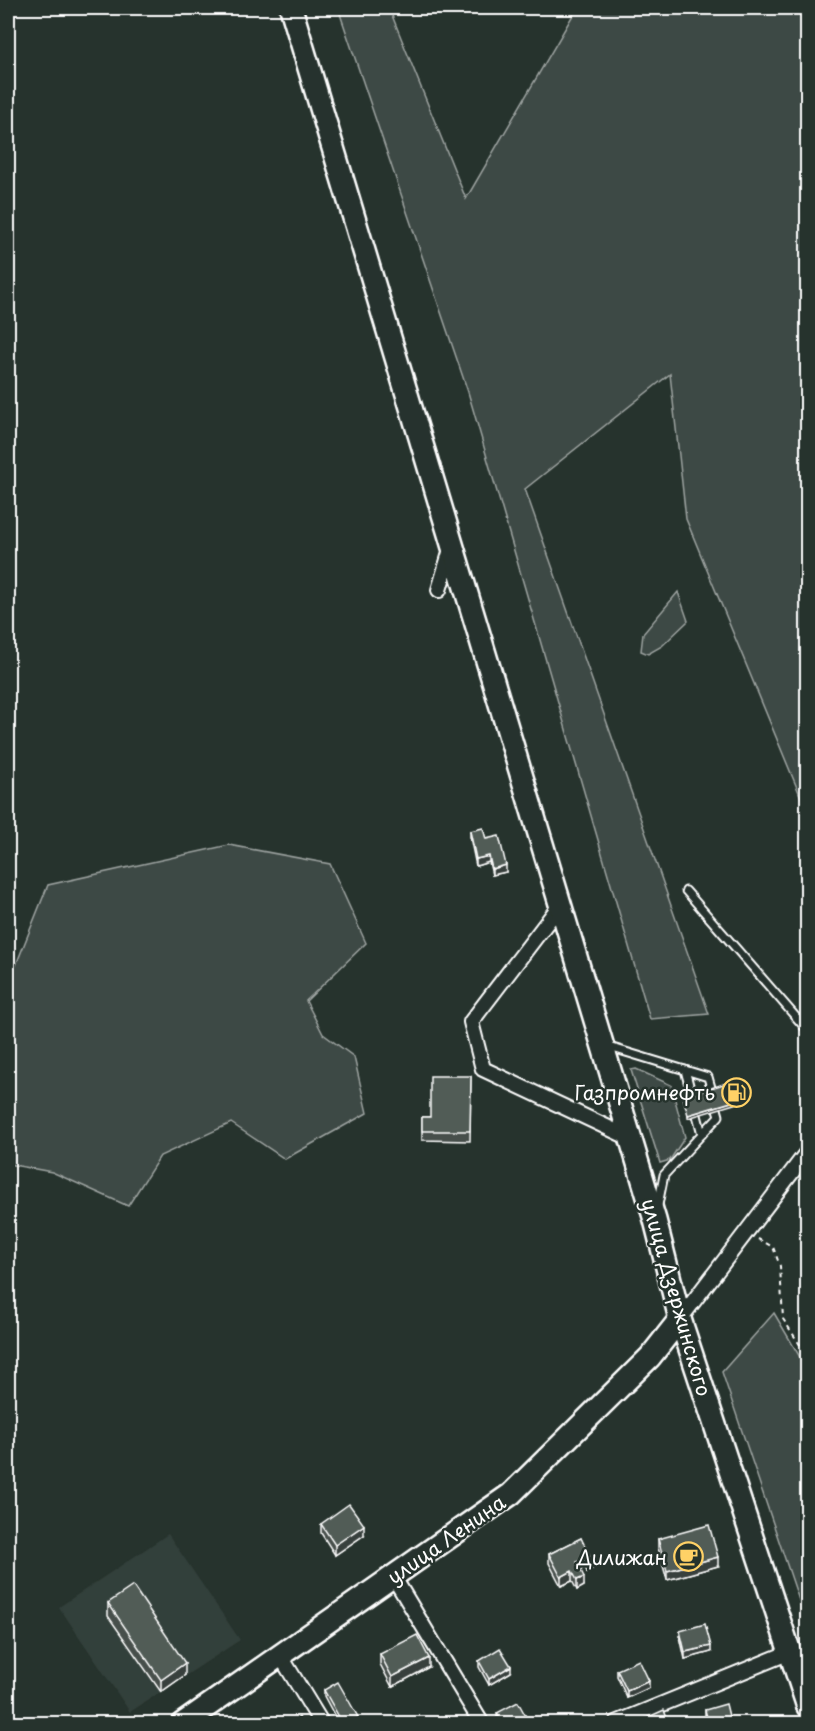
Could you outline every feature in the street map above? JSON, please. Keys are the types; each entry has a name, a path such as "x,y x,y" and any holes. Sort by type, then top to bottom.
{"main road":[{"name":"улица Дзержинского","path":"291,8 656,1220 680,1319 807,1707"},
{"name":"улица Ленина","path":"182,1724 511,1494 650,1357 680,1319"}],"street":[{"path":"439,590 452,544"},
{"path":"558,895 471,1022 483,1069 630,1138"},
{"path":"680,1319 807,1151"},
{"path":"393,1576 482,1724"},
{"path":"616,1723 790,1652"},
{"path":"280,1655 322,1724"}],"lane":[{"path":"686,891 807,1030"},
{"path":"602,1045 708,1077 719,1116 664,1175 656,1220"},
{"path":"685,1070 702,1134"}],"path":[{"path":"745,1232 773,1247 780,1266 783,1319 807,1357"}],"shaded area":[{"path":"338,8 389,8 466,199 577,8 807,8 807,812 686,519 670,374 525,489 709,1014 650,1019 468,392"},
{"path":"678,592 688,621 662,646 648,654 641,651 643,634"},
{"path":"229,845 330,864 366,943 306,1001 323,1034 354,1057 367,1113 285,1159 231,1123 160,1156 128,1206 52,1172 8,1164 8,985 48,885"},
{"path":"636,1069 671,1085 685,1137 670,1160 660,1163 631,1070"},
{"path":"774,1313 807,1369 807,1624 722,1372"},
{"path":"168,1534 240,1640 130,1712 59,1607"}],"building":[{"path":"483,828 486,839 499,836 506,865 492,869 489,856 476,859 470,831"},
{"path":"430,1076 471,1076 470,1131 422,1131 422,1117 430,1117"},
{"path":"736,1080 741,1099 688,1115 683,1097"},
{"path":"349,1504 364,1525 335,1545 321,1524"},
{"name":"Дилижан","path":"709,1525 718,1557 667,1571 658,1539"},
{"path":"581,1538 592,1560 587,1562 585,1558 577,1562 584,1577 577,1580 572,1571 561,1577 549,1554"},
{"path":"133,1586 185,1663 161,1680 108,1603"},
{"path":"705,1624 711,1646 685,1652 680,1631"},
{"path":"417,1635 429,1658 392,1677 380,1654"},
{"path":"500,1648 511,1666 489,1679 479,1661"},
{"path":"639,1660 649,1681 627,1691 617,1670"},
{"path":"338,1682 358,1717 346,1724 343,1724 324,1690"},
{"path":"518,1702 529,1722 503,1724 497,1713"},
{"path":"726,1704 731,1724 709,1724 705,1710"},
{"path":"664,1710 669,1724 643,1724 642,1720"},
{"path":"299,1717 303,1724 289,1724"}],"place":[{"name":"Газпромнефть","path":"736,1092"},
{"name":"Дилижан","path":"688,1557"}]}
